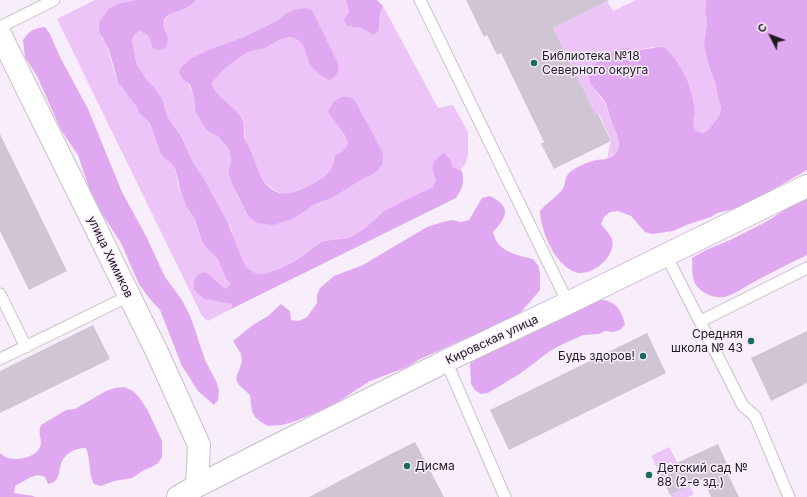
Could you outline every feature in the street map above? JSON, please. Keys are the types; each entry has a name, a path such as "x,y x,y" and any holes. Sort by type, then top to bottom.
{"street":[{"name":"улица Химиков","path":"0,34 157,352 199,445 200,492"},
{"name":"Кировская улица","path":"178,497 200,492 446,361 807,186"}],"lane":[{"path":"0,27 54,0"},
{"path":"420,0 568,303"},
{"path":"666,254 743,406 755,416 788,497"},
{"path":"701,321 807,268"},
{"path":"0,294 26,347"},
{"path":"0,359 129,296"},
{"path":"446,361 505,497"}],"shaded area":[{"path":"95,0 136,0 126,2 101,38 106,43 115,75 122,88 136,106 139,113 150,123 160,152 175,168 178,184 186,206 195,219 202,241 206,248 217,258 226,279 231,284 225,290 206,273 212,300 233,304 231,309 208,321 202,316 57,19"},
{"path":"136,0 196,0 183,10 168,15 164,21 168,39 166,47 159,50 152,47 149,37 140,31 134,35 132,42 137,65 162,99 167,116 182,138 194,164 203,177 227,221 243,261 248,269 255,273 264,274 295,261 323,241 349,238 364,229 384,211 433,187 436,180 433,171 433,164 444,153 450,159 453,167 461,170 462,173 463,184 458,195 456,198 231,309 232,304 205,299 194,289 194,281 198,274 206,272 225,289 231,284 226,279 217,258 206,248 202,241 195,219 186,206 175,168 160,152 150,123 139,113 136,106 118,82 109,50 99,31 99,22 109,9 117,4"},
{"path":"196,0 346,0 349,13 347,26 361,28 368,32 379,30 380,13 383,6 438,108 453,105 468,132 468,155 466,163 461,170 453,167 450,159 433,173 436,180 433,187 384,211 364,229 349,238 323,241 295,261 279,269 264,274 255,273 248,269 243,261 236,246 231,229 203,177 194,164 182,138 167,116 153,86 137,65 132,42 134,35 140,31 147,33 151,39 166,32 164,24 166,17 172,12 186,9","holes":["304,8 314,14 338,63 308,60 307,53 302,43 293,38 286,38 267,47 244,54 223,70 212,84 223,101 243,126 247,144 259,174 265,183 275,191 280,193 296,192 325,176 331,170 335,156 343,151 348,143 344,134 328,112 357,106 383,153 375,173 332,198 315,204 296,217 248,216 229,175 231,161 229,149 218,136 206,129 200,120 195,110 194,97 181,67 201,54 243,37 280,19 290,11"]},
{"path":"346,0 377,0 383,6 380,13 379,30 374,35 361,28 347,26 344,19 349,13"},
{"path":"636,0 706,0 705,12 707,21 704,45 721,108 719,116 703,135 695,130 693,121 694,106 691,90 681,68 653,47 636,50 627,48 596,64 591,85 605,103 619,138 620,147 607,159 611,140 599,114 596,115 553,28 607,1 613,11"},
{"path":"706,0 807,0 807,170 738,208 717,213 711,217 673,231 652,234 645,232 631,216 618,211 610,212 604,217 601,224 612,239 610,253 595,269 588,272 575,272 561,262 550,246 543,228 540,211 562,190 566,177 569,173 586,163 609,158 618,149 618,138 606,104 590,81 589,69 617,50 628,48 643,50 664,47 675,59 684,73 693,97 693,122 695,130 703,134 719,116 721,108 704,45 707,21 705,12"},
{"path":"304,8 310,9 314,14 338,63 338,71 334,77 330,80 318,73 310,65 302,44 296,39 285,38 265,48 244,54 223,70 212,84 221,98 242,118 245,139 259,174 267,186 279,193 285,194 298,191 321,179 331,170 335,155 346,148 348,143 344,134 328,112 332,104 339,98 347,97 355,101 383,153 382,165 375,173 332,198 315,204 296,217 273,225 257,223 248,216 233,186 229,175 231,161 229,149 218,136 206,129 200,120 195,110 194,97 190,85 182,78 179,72 181,67 192,58 243,37 280,19 290,11"},
{"path":"45,27 88,109 122,192 146,236 165,277 182,300 191,318 205,360 217,383 219,391 218,400 214,405 198,391 182,366 160,310 139,284 121,243 93,200 78,155 61,130 37,76 25,57 23,40 27,34 32,30"},
{"path":"490,196 502,204 505,212 502,222 493,232 495,239 508,252 533,259 538,265 540,273 540,290 515,319 471,336 420,359 407,367 370,381 333,405 296,421 282,425 268,426 255,417 252,411 250,395 239,385 236,378 242,362 241,354 233,341 253,325 268,316 281,304 290,311 291,320 299,321 307,317 317,303 317,295 320,288 334,276 363,265 427,227 452,220 461,222 469,220 482,198"},
{"path":"807,196 807,255 724,297 711,296 703,292 697,286 693,277 692,258 764,223"},
{"path":"603,300 612,303 620,311 625,324 620,330 583,335 550,351 521,373 488,393 481,394 475,390 471,384 471,360 523,338 543,322 595,301"},
{"path":"124,387 133,391 139,397 148,411 162,441 162,457 158,463 132,478 114,481 101,486 94,484 92,480 89,457 86,448 77,449 66,455 61,462 58,477 54,482 48,484 45,477 38,475 31,477 15,486 14,493 35,497 0,497 0,453 7,458 12,459 31,456 40,447 41,425 66,410 75,409 106,391"},
{"path":"669,447 694,494 688,497 672,497 670,495 684,488 671,462 657,468 651,456"}],"building":[{"path":"466,0 609,0 553,28 596,115 598,114 611,141 554,169 541,144 544,142 501,53 497,55 487,35 484,37"},
{"path":"0,134 67,271 29,290 0,231"},
{"path":"93,325 110,359 0,413 0,371"},
{"path":"807,331 807,383 771,401 751,358"},
{"path":"647,333 666,373 509,450 490,410"},
{"path":"415,442 444,497 309,497 389,455"},
{"path":"718,444 728,466 725,468 739,497 711,497 703,479 670,495 659,471"}],"place":[{"name":"Библиотека №18 Северного округа","path":"534,63"},
{"name":"Средняя школа № 43","path":"751,341"},
{"name":"Будь здоров!","path":"643,356"},
{"name":"Дисма","path":"407,466"},
{"name":"Детский сад № 88 (2-е зд.)","path":"649,475"}]}
